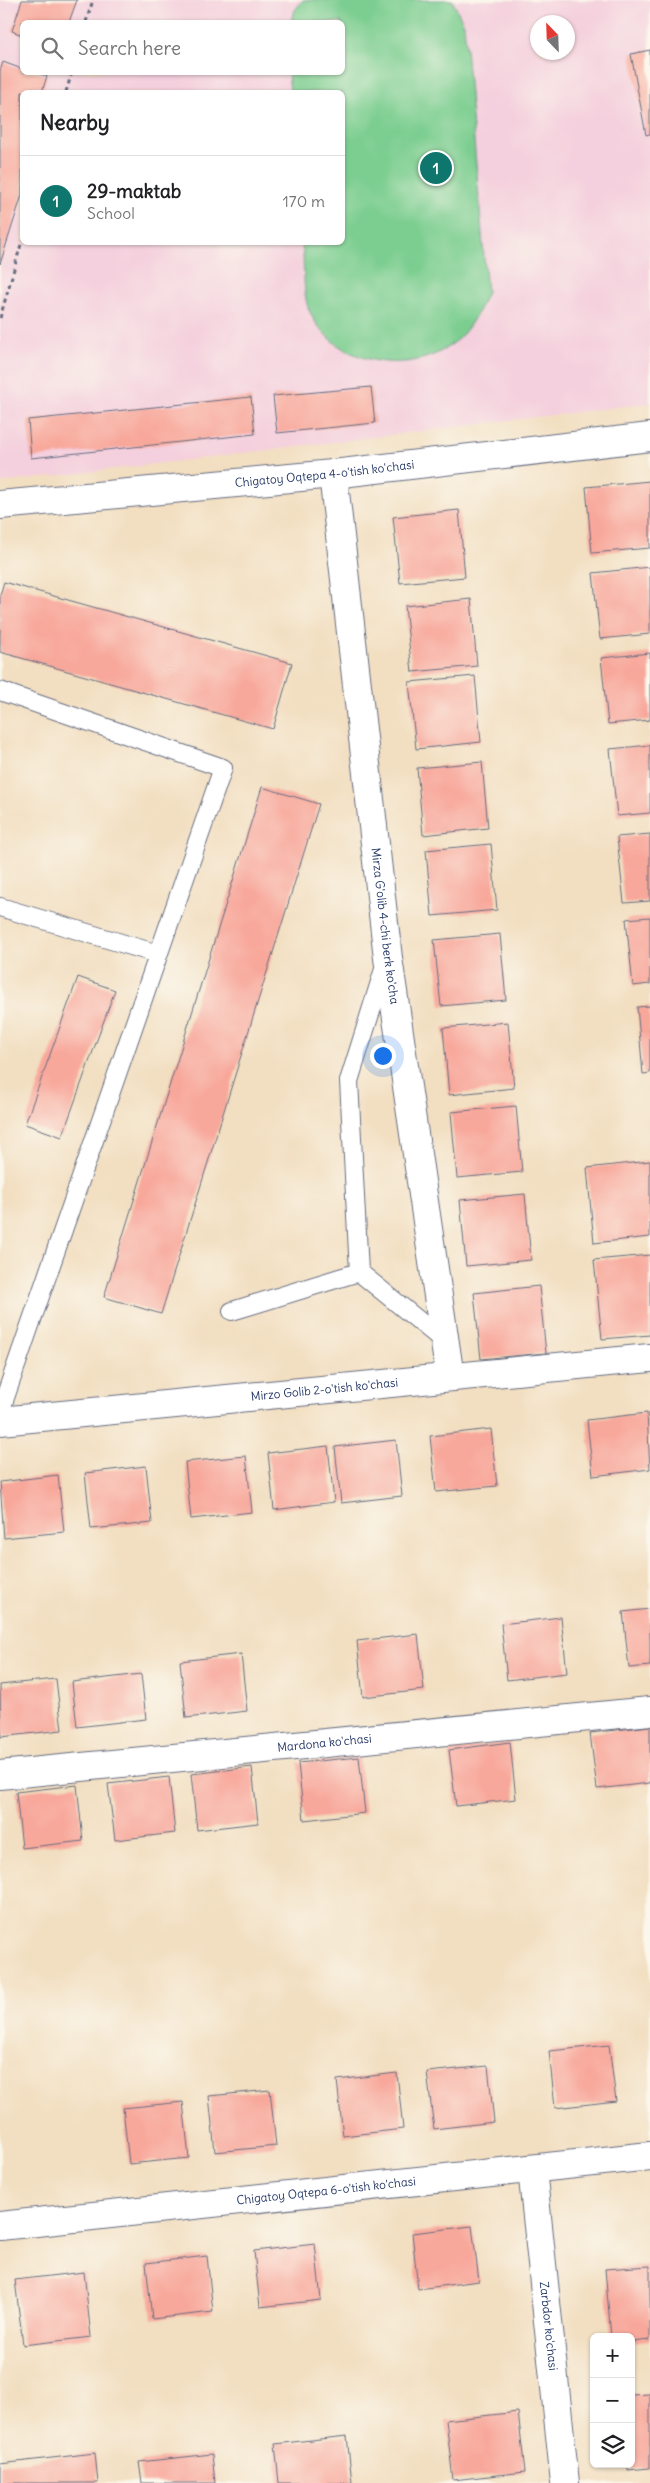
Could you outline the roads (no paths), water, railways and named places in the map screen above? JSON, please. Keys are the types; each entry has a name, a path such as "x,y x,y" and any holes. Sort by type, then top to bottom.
{"street":[{"name":"Chigatoy Oqtepa 4-o'tish ko'chasi","path":"0,504 333,474 650,437"},
{"name":"Mirza G'olib 4-chi berk ko'cha","path":"333,474 388,958 450,1377"},
{"name":"Mirzo Golib 2-o'tish ko'chasi","path":"0,1421 650,1358"},
{"name":"Mardona ko'chasi","path":"0,1775 650,1711"},
{"name":"Chigatoy Oqtepa 6-o'tish ko'chasi","path":"0,2226 650,2156"},
{"name":"Zarbdor ko'chasi","path":"532,2170 565,2483"}],"lane":[{"path":"0,691 222,768 0,1412"},
{"path":"0,907 158,954"},
{"path":"388,958 349,1082 359,1272 445,1342"},
{"path":"232,1311 359,1272"}],"place":[{"name":"29-maktab","path":"436,168"}]}
